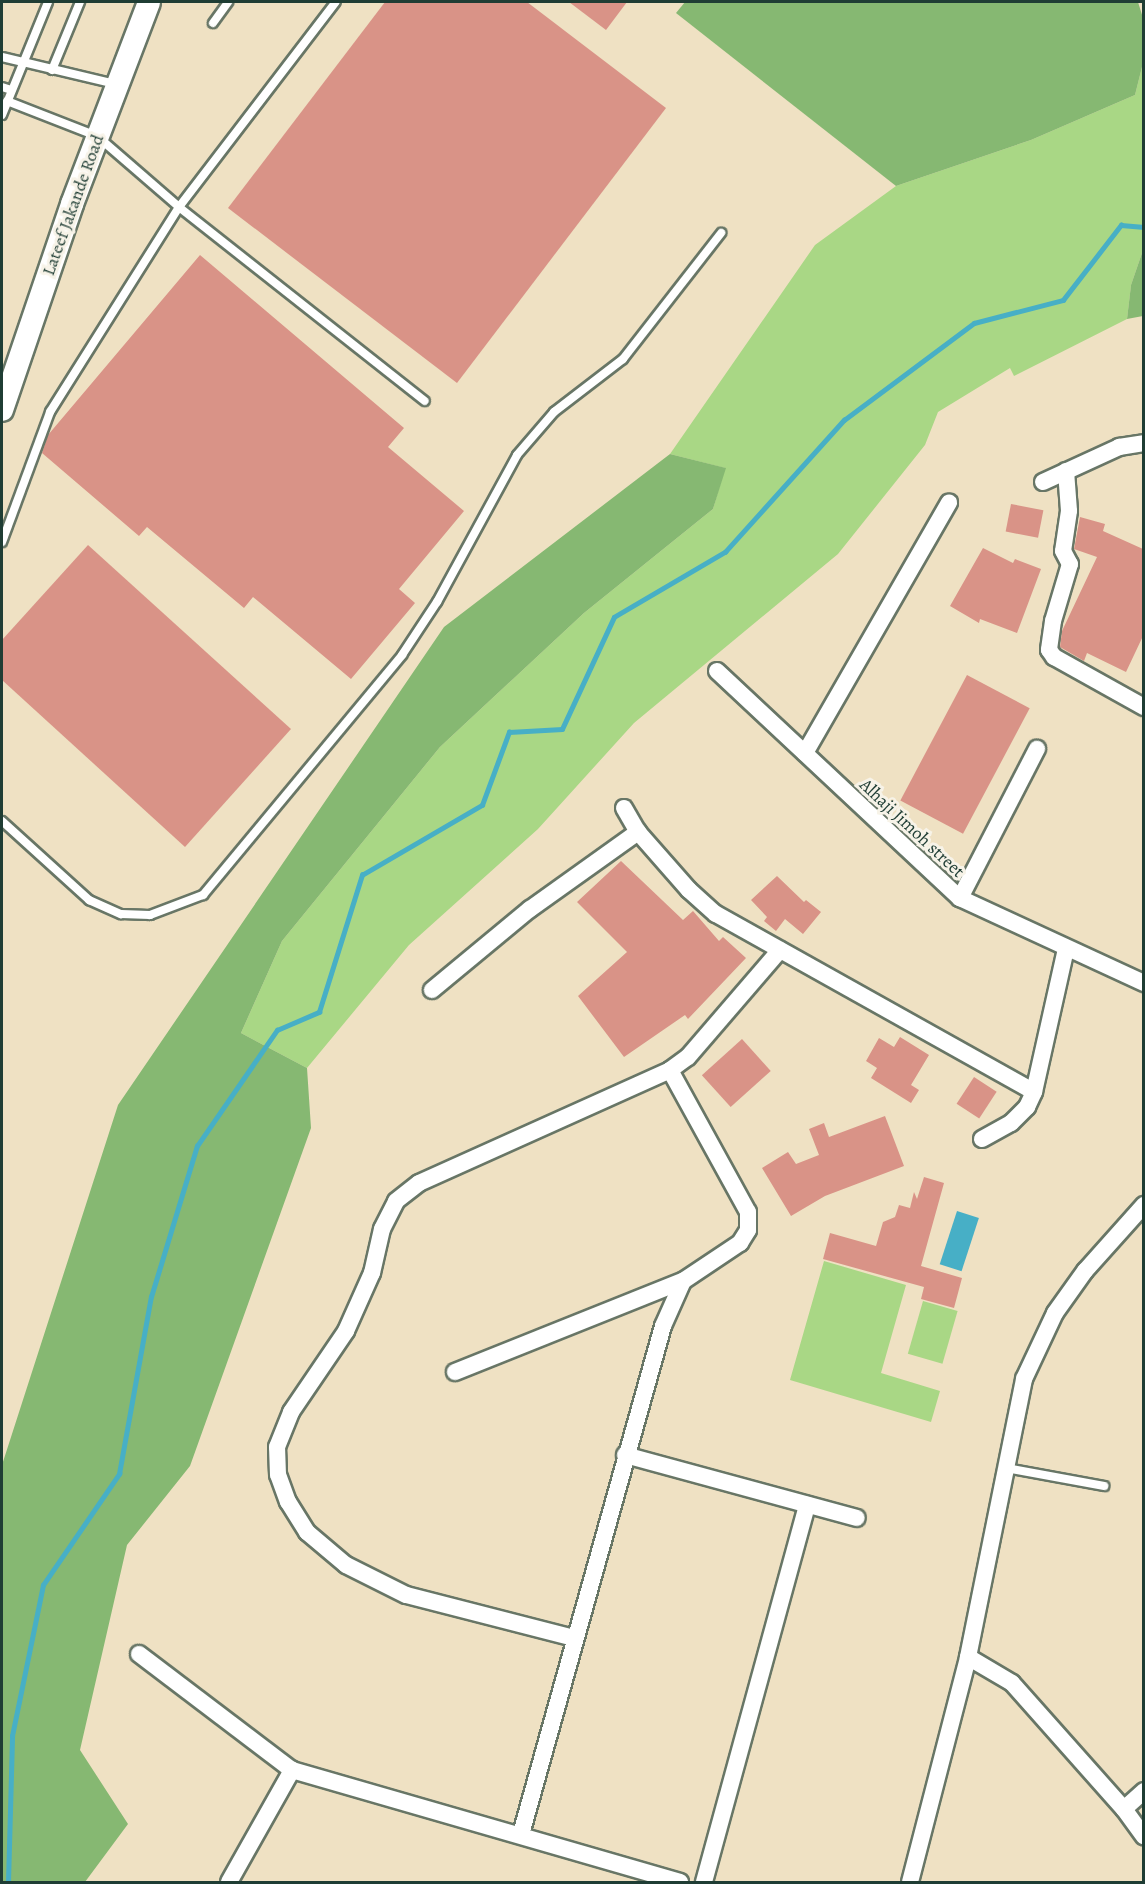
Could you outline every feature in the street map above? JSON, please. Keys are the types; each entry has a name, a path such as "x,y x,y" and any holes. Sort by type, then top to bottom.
{"main road":[{"name":"Lateef Jakande Road","path":"2,410 97,136 149,2"}],"street":[{"path":"1042,482 1119,447 1143,443"},
{"path":"1066,471 1070,511 1063,551 1070,564 1053,621 1049,650 1054,657 1143,707"},
{"path":"805,753 949,503"},
{"name":"Alhaji Jimoh street","path":"717,671 883,830 960,898 1143,983"},
{"path":"960,898 1038,748"},
{"path":"624,808 638,832 689,890 717,914 1034,1092"},
{"path":"432,990 530,909 638,832"},
{"path":"982,1139 1011,1123 1027,1107 1034,1092 1066,949"},
{"path":"574,1638 406,1595 346,1565 308,1532 288,1502 278,1475 278,1447 291,1412 346,1331 372,1273 382,1229 396,1201 419,1183 670,1070 688,1057 780,950"},
{"path":"455,1372 683,1281 740,1243 748,1230 748,1212 670,1070"},
{"path":"1139,1208 1143,1227"},
{"path":"910,1882 968,1657 1024,1379 1037,1345 1085,1271 1139,1208"},
{"path":"521,1833 625,1455 663,1326 683,1281"},
{"path":"625,1455 857,1518"},
{"path":"704,1882 807,1505"},
{"path":"139,1654 291,1770 521,1833 680,1882"},
{"path":"968,1657 1012,1683 1124,1809 1143,1837"},
{"path":"229,1882 291,1770"},
{"path":"1124,1809 1143,1791"}],"lane":[{"path":"2,115 48,2"},
{"path":"52,70 80,2"},
{"path":"213,23 228,2"},
{"path":"2,542 50,412 179,207 336,2"},
{"path":"2,57 22,64 117,85"},
{"path":"2,87 11,90"},
{"path":"8,101 97,136 179,207 425,401"},
{"path":"2,820 89,900 121,914 150,915 181,907 203,896 402,655 437,602 516,455 554,411 623,359 721,233"},
{"path":"1006,1468 1104,1486"}],"green space":[{"path":"685,2 1138,2 1143,18 1143,63 1135,95 1031,140 896,186 676,13"},
{"path":"1143,63 1143,250 1131,285 1127,319 1014,376 1010,368 938,412 925,445 838,554 634,723 538,829 409,945 307,1068 241,1033 282,941 440,747 584,613 713,509 725,468 670,454 815,245 896,186 1031,140 1135,95"},
{"path":"1143,250 1143,316 1127,319 1131,285"},
{"path":"670,454 726,468 713,509 584,613 440,747 282,941 241,1033 307,1068 311,1128 190,1466 127,1545 80,1750 128,1824 85,1882 2,1882 2,1465 118,1105 444,627"},
{"path":"824,1261 906,1285 881,1373 940,1391 931,1422 790,1380"},
{"path":"923,1301 958,1311 942,1364 908,1354"}],"water":[{"path":"957,1211 979,1218 962,1271 940,1264"}],"building":[{"path":"385,2 527,2 666,108 457,383 228,208"},
{"path":"569,2 627,2 606,30"},
{"path":"200,255 404,428 388,447 464,511 399,589 415,603 351,679 253,597 244,608 147,527 139,536 42,453 48,435"},
{"path":"1011,504 1043,510 1038,538 1006,531"},
{"path":"1080,517 1105,524 1103,531 1143,549 1143,636 1126,672 1087,653 1084,661 1060,647 1062,631 1097,557 1074,549"},
{"path":"88,545 291,729 185,847 2,680 2,640"},
{"path":"983,548 1013,563 1015,559 1041,569 1017,633 980,619 979,623 950,606"},
{"path":"967,675 1030,708 963,834 900,800"},
{"path":"621,861 683,920 693,911 719,941 723,937 746,958 688,1019 685,1015 624,1057 578,996 627,952 577,902"},
{"path":"777,876 804,902 806,900 821,912 803,934 785,919 776,931 764,921 767,917 751,900"},
{"path":"900,1037 929,1055 911,1085 919,1090 911,1103 871,1078 877,1068 866,1061 879,1038 894,1047"},
{"path":"742,1039 771,1071 731,1107 702,1075"},
{"path":"974,1077 997,1092 979,1119 957,1104"},
{"path":"885,1116 904,1166 825,1196 791,1216 762,1168 788,1152 796,1164 819,1155 809,1129 824,1123 829,1137"},
{"path":"924,1177 944,1183 921,1266 962,1278 954,1308 921,1299 924,1287 823,1259 830,1233 876,1246 883,1222 895,1217 899,1205 910,1208 914,1192 917,1199"}],"waterway":[{"path":"8,1882 12,1736 43,1585 119,1474 151,1297 197,1146 277,1030 319,1012 362,875 482,805 509,732 562,729 614,617 725,552 844,420 974,323 1063,300 1121,225 1144,227"}]}
